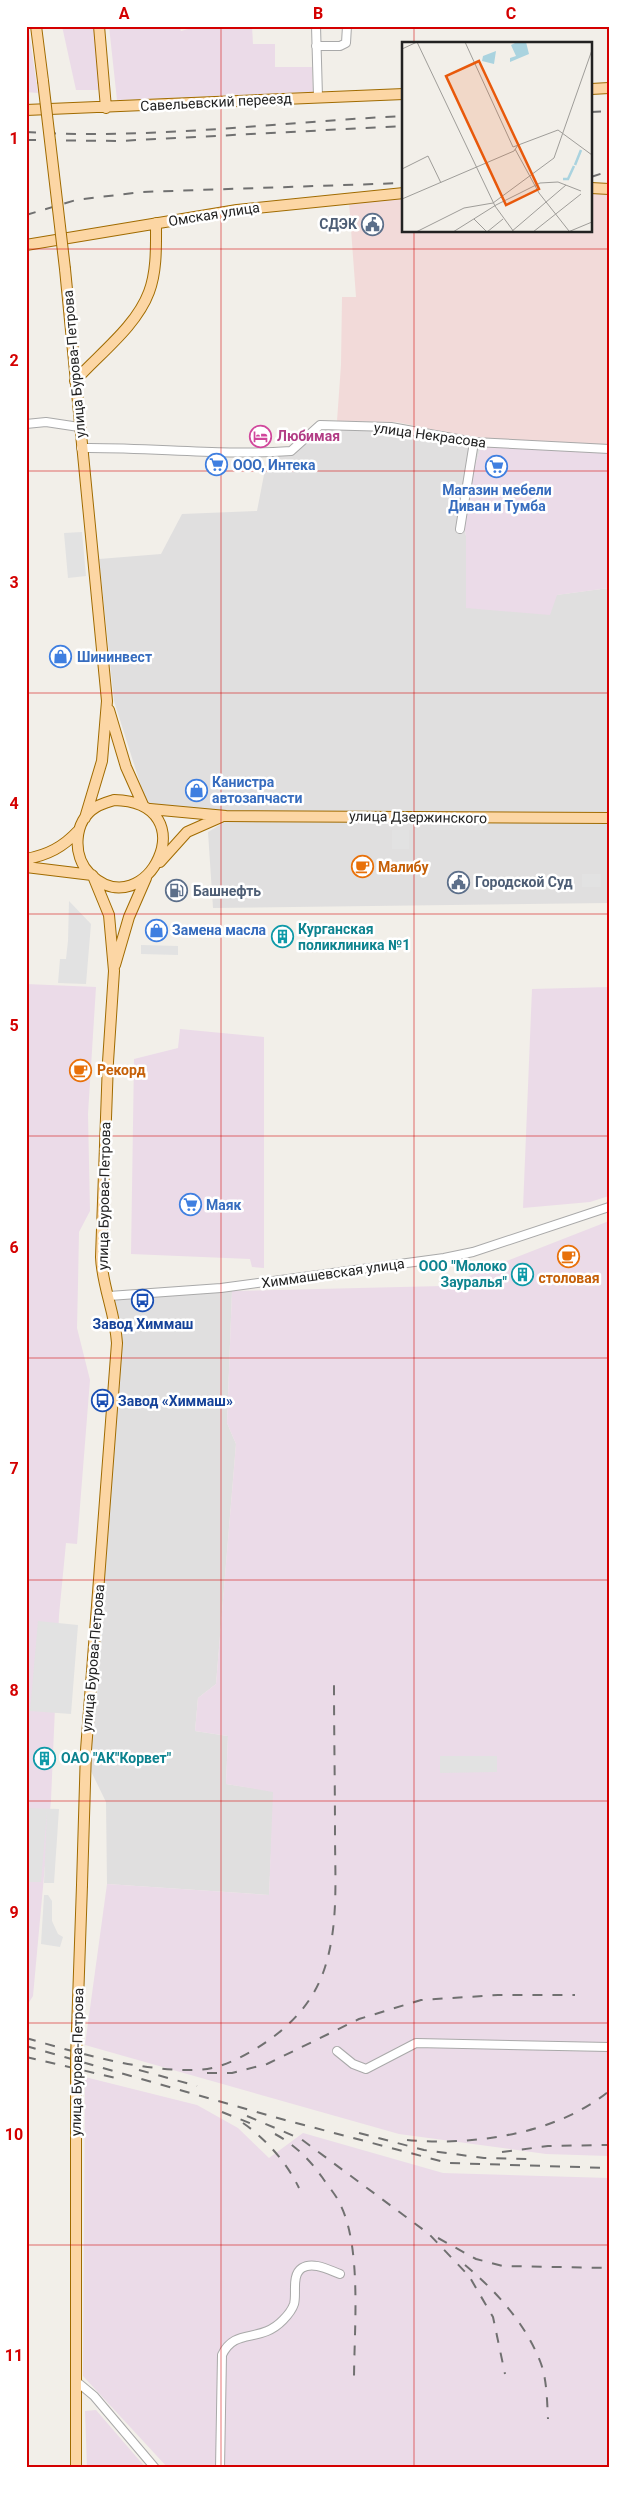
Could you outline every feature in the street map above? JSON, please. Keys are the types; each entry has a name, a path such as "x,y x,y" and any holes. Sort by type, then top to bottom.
{"main road":[{"name":"улица Бурова-Петрова","path":"36,26 65,269 106,701 102,761 85,818"},
{"path":"99,26 106,108"},
{"path":"592,88 609,88"},
{"name":"Савельевский переезд","path":"27,111 402,94"},
{"path":"592,188 609,189"},
{"name":"Омская улица","path":"26,245 253,208 402,193"},
{"path":"76,381 124,330 146,299 154,274 156,223"},
{"path":"73,359 88,361 96,358"},
{"name":"улица Бурова-Петрова","path":"106,701 126,767 146,807"},
{"path":"26,859 44,856 66,844 78,831 85,818 96,807 114,800 129,800 146,807 159,824 163,838 162,853 156,867 146,878 132,884 117,886 104,883 92,876 26,867"},
{"name":"улица Дзержинского","path":"146,807 226,816 609,818"},
{"name":"улица Дзержинского","path":"156,867 187,832 206,822 226,816"},
{"path":"78,831 77,846 81,860 92,876"},
{"name":"улица Бурова-Петрова","path":"76,2468 76,2077 86,1750 116,1365 115,1320 102,1275 101,1257 108,1062 114,971 109,915 92,876"},
{"name":"улица Бурова-Петрова","path":"114,971 129,917 146,878"}],"street":[{"path":"316,26 318,97"},
{"path":"316,46 340,46 346,43 347,26"},
{"path":"26,424 46,422 79,428"},
{"name":"улица Некрасова","path":"81,448 130,447 244,452 291,451 320,424 391,427 474,442 609,449"},
{"path":"460,529 474,442"},
{"name":"Химмашевская улица","path":"109,1296 221,1288 444,1258 474,1252 609,1207"},
{"path":"337,2051 353,2064 366,2069 416,2043 609,2047"},
{"path":"220,2468 222,2355 227,2345 236,2339 267,2333 283,2320 294,2303 296,2277 299,2270 304,2266 315,2266 340,2274"},
{"path":"76,2377 155,2468"}],"shaded area":[{"path":"26,26 28,26 38,93 26,92"},
{"path":"62,26 95,26 102,90 76,90"},
{"path":"109,26 179,26 181,31 199,26 252,26 253,44 275,44 275,67 312,67 313,92 117,100"},
{"path":"592,192 609,192 609,446 478,440 397,422 337,421 341,365 342,297 356,297 349,202 402,196 402,232 592,232"},
{"path":"320,428 393,430 481,447 470,481 463,523 466,536 556,595 609,588 609,812 224,813 154,806 146,802 114,701 99,559 161,554 182,514 257,511 268,454 295,454"},
{"path":"481,447 609,451 609,588 557,595 550,615 466,608 466,536 463,523 470,481"},
{"path":"82,532 86,576 68,578 64,533"},
{"path":"228,820 609,822 609,903 213,908 208,832"},
{"path":"431,824 483,825 483,830 431,830"},
{"path":"392,830 409,830 409,849 392,849"},
{"path":"582,874 601,874 601,887 582,887"},
{"path":"69,901 91,924 86,984 58,983 60,959 66,959"},
{"path":"141,945 178,946 178,955 141,954"},
{"path":"26,984 96,987 88,1114 90,1211 79,1232 77,1328 90,1380 77,1544 66,1543 59,1615 51,1800 33,1996 28,2004"},
{"path":"609,987 609,1196 590,1202 523,1208 532,989"},
{"path":"180,1029 264,1037 264,1268 252,1267 250,1259 131,1254 134,1059 178,1048"},
{"path":"609,1221 609,2156 546,2154 399,2134 85,2045 107,1884 269,1895 273,1792 226,1784 228,1736 195,1731 198,1698 216,1684 236,1444 227,1423 232,1291 443,1286"},
{"path":"232,1291 227,1423 236,1444 216,1684 198,1698 195,1731 228,1736 226,1784 274,1791 269,1895 107,1884 106,1802 88,1765 119,1387 120,1323 114,1298"},
{"path":"38,1621 78,1625 71,1714 30,1711"},
{"path":"440,1756 497,1756 497,1772 440,1773"},
{"path":"26,1808 59,1809 54,1883 44,1883 47,1811 41,1882 26,1882"},
{"path":"44,1895 48,1895 52,1901 52,1921 58,1934 63,1937 60,1947 41,1944"},
{"path":"85,2077 197,2105 238,2128 269,2158 303,2133 443,2173 609,2178 609,2468 168,2468 83,2376"},
{"path":"96,2410 146,2468 87,2468 85,2411"}],"railway":[{"path":"592,112 609,111"},
{"path":"26,132 73,134 168,132 402,116"},
{"path":"26,140 119,141 402,126"},
{"path":"592,177 609,171"},
{"path":"26,215 76,200 141,192 402,183"},
{"path":"26,2038 132,2065 175,2070 197,2070 221,2066 243,2056 268,2041 296,2016 312,1996 323,1973 332,1939 334,1922 334,1683"},
{"path":"207,2073 232,2073 267,2064 359,2019 421,2000 498,1995 575,1995"},
{"path":"26,2046 285,2120 448,2163 609,2168"},
{"path":"26,2057 116,2078"},
{"path":"139,2070 197,2086"},
{"path":"407,2140 460,2141 514,2134 565,2118 588,2106 609,2091"},
{"path":"222,2112 252,2124"},
{"path":"247,2116 301,2139 429,2234 469,2276 493,2317 505,2374"},
{"path":"243,2123 260,2136 275,2152 299,2188"},
{"path":"359,2133 424,2150 484,2158 531,2159"},
{"path":"275,2134 307,2158 317,2170 337,2199 348,2224 352,2245 355,2291 354,2380"},
{"path":"502,2152 548,2146 609,2145"},
{"path":"438,2238 476,2259 503,2266 609,2268"},
{"path":"465,2265 508,2308 534,2347 544,2375 548,2419"}],"place":[{"name":"СДЭК","path":"373,224"},
{"name":"Любимая","path":"261,436"},
{"name":"ООО, Интека","path":"217,465"},
{"name":"Магазин мебели Диван и Тумба","path":"497,467"},
{"name":"Шининвест","path":"61,657"},
{"name":"Канистра автозапчасти","path":"196,790"},
{"name":"Малибу","path":"362,867"},
{"name":"Городской Суд","path":"459,882"},
{"name":"Башнефть","path":"177,891"},
{"name":"Замена масла","path":"156,930"},
{"name":"Курганская поликлиника №1","path":"282,937"},
{"name":"Рекорд","path":"81,1070"},
{"name":"Маяк","path":"190,1205"},
{"name":"столовая","path":"569,1256"},
{"name":"ООО \"Молоко Зауралья\"","path":"523,1274"},
{"name":"Завод Химмаш","path":"143,1301"},
{"name":"Завод «Химмаш»","path":"102,1401"},
{"name":"ОАО \"АК\"Корвет\"","path":"45,1758"}]}
